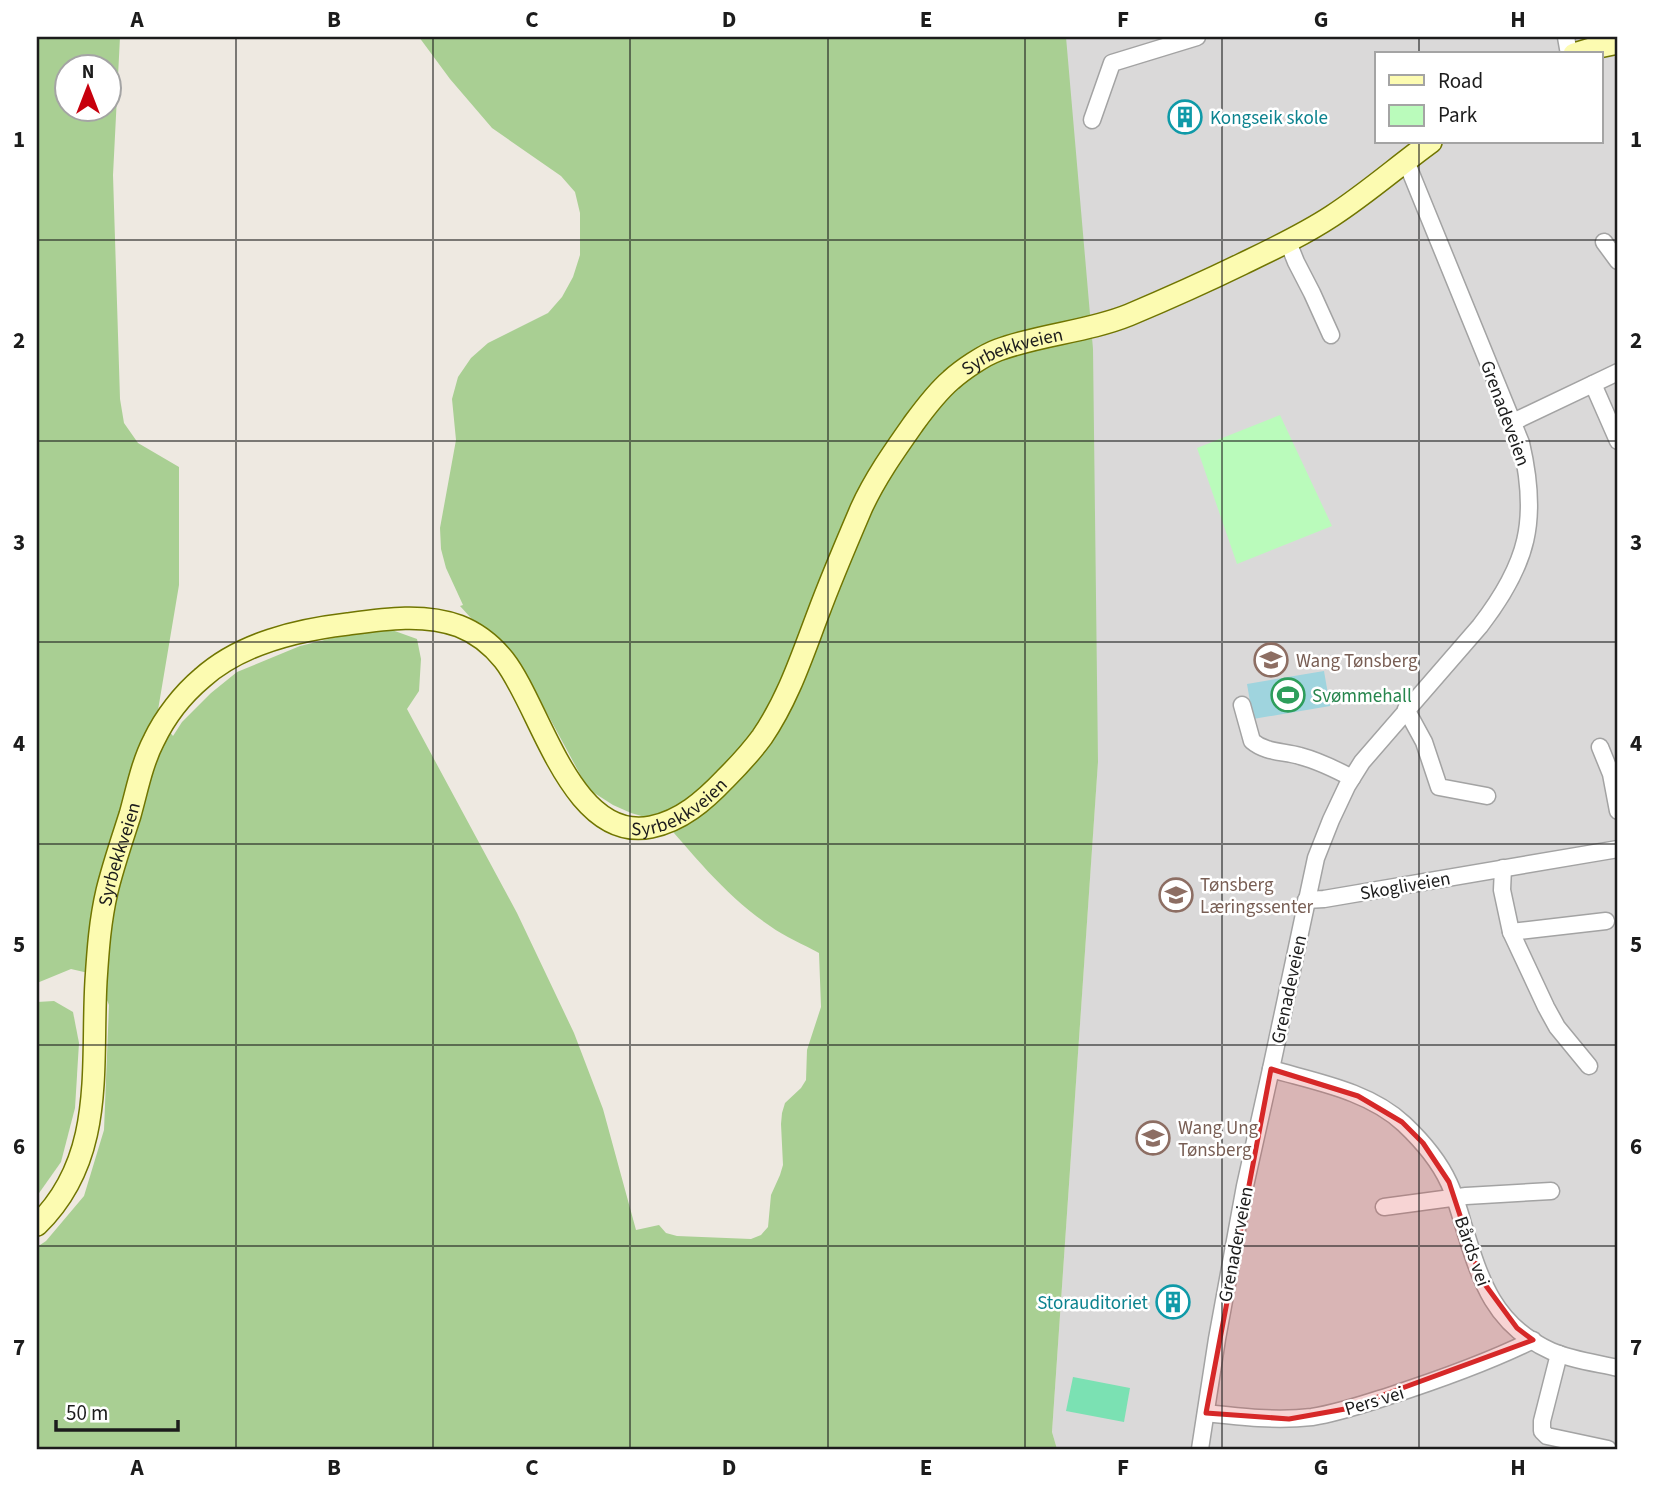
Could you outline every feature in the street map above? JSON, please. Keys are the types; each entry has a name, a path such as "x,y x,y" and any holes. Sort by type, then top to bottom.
{"main road":[{"path":"1579,52 1618,43"},
{"name":"Syrbekkveien","path":"37,1225 64,1193 75,1171 91,1116 99,932 107,890 141,776 152,743 163,723 191,687 209,671 232,656 302,631 411,618 459,626 487,642 508,664 565,773 585,802 596,812 615,824 635,828 647,828 677,818 692,810 717,788 749,755 772,721 796,672 864,504 897,447 928,404 951,379 994,351 1095,327 1121,318 1177,295 1288,242 1353,202 1428,144"}],"street":[{"path":"1093,120 1112,63 1197,37"},
{"name":"Grenadeveien","path":"1271,1069 1306,900 1321,844 1352,778 1369,752 1498,602 1518,565 1530,509 1524,454 1513,422 1406,161"},
{"path":"1288,242 1331,335"},
{"path":"1604,242 1618,261"},
{"path":"1513,422 1618,372"},
{"path":"1593,384 1618,441"},
{"path":"1242,705 1252,741 1257,745 1315,761 1352,778"},
{"path":"1406,709 1424,742 1439,787 1487,796"},
{"path":"1600,747 1611,774 1618,811"},
{"name":"Skogliveien","path":"1306,900 1618,849"},
{"path":"1503,869 1503,890 1511,932 1557,1027 1589,1066"},
{"path":"1511,932 1606,921"},
{"name":"Bårds vei","path":"1271,1069 1351,1092 1402,1122 1433,1156 1449,1182 1476,1266 1499,1311 1548,1350 1618,1368"},
{"name":"Grenaderveien","path":"1200,1449 1245,1186 1271,1069"},
{"name":"Bårds vei","path":"1384,1208 1455,1197 1551,1191"},
{"name":"Pers vei","path":"1206,1413 1248,1418 1289,1419 1315,1416 1420,1386 1499,1357 1533,1340"},
{"path":"1559,1354 1542,1421 1542,1431 1547,1436 1608,1449"}],"highlighted area":[{"path":"1271,1069 1358,1096 1402,1122 1423,1143 1449,1182 1481,1279 1517,1328 1533,1340 1345,1409 1289,1419 1206,1413"}],"shaded area":[{"path":"1060,37 1618,37 1618,1449 1057,1449 1052,1432 1098,761"}],"green space":[{"path":"37,37 120,37 119,52 52,52 52,122 116,122 113,175 120,399 124,423 138,443 179,467 179,585 157,716 173,736 182,722 211,693 237,672 300,646 357,632 392,630 417,639 421,659 419,691 407,709 517,913 574,1033 603,1109 636,1230 659,1225 666,1233 677,1236 751,1239 761,1235 768,1227 771,1195 783,1165 781,1124 785,1103 806,1080 807,1050 821,1007 819,953 754,915 711,874 658,814 645,817 631,813 588,789 528,678 503,647 460,606 463,605 446,568 441,549 440,528 456,440 452,399 458,377 471,358 488,343 548,313 562,297 573,277 580,255 580,213 575,192 561,176 492,128 450,79 419,37 1066,37 1093,349 1098,762 1052,1432 1057,1449 37,1449 37,1247 46,1241 84,1196 104,1130 109,1005 97,975 71,969 37,983"},
{"path":"1280,415 1332,526 1237,564 1197,448"},
{"path":"54,1001 73,1012 79,1043 75,1108 61,1162 37,1196 37,1002"},
{"path":"1073,1377 1130,1388 1124,1422 1066,1411"}],"water":[{"name":"Svømmehall","path":"1324,671 1330,706 1253,719 1247,684"}],"place":[{"name":"Kongseik skole","path":"1185,117"},
{"name":"Wang Tønsberg","path":"1271,660"},
{"name":"Svømmehall","path":"1288,695"},
{"name":"Tønsberg Læringssenter","path":"1176,895"},
{"name":"Wang Ung Tønsberg","path":"1153,1138"},
{"name":"Storauditoriet","path":"1173,1302"}]}
